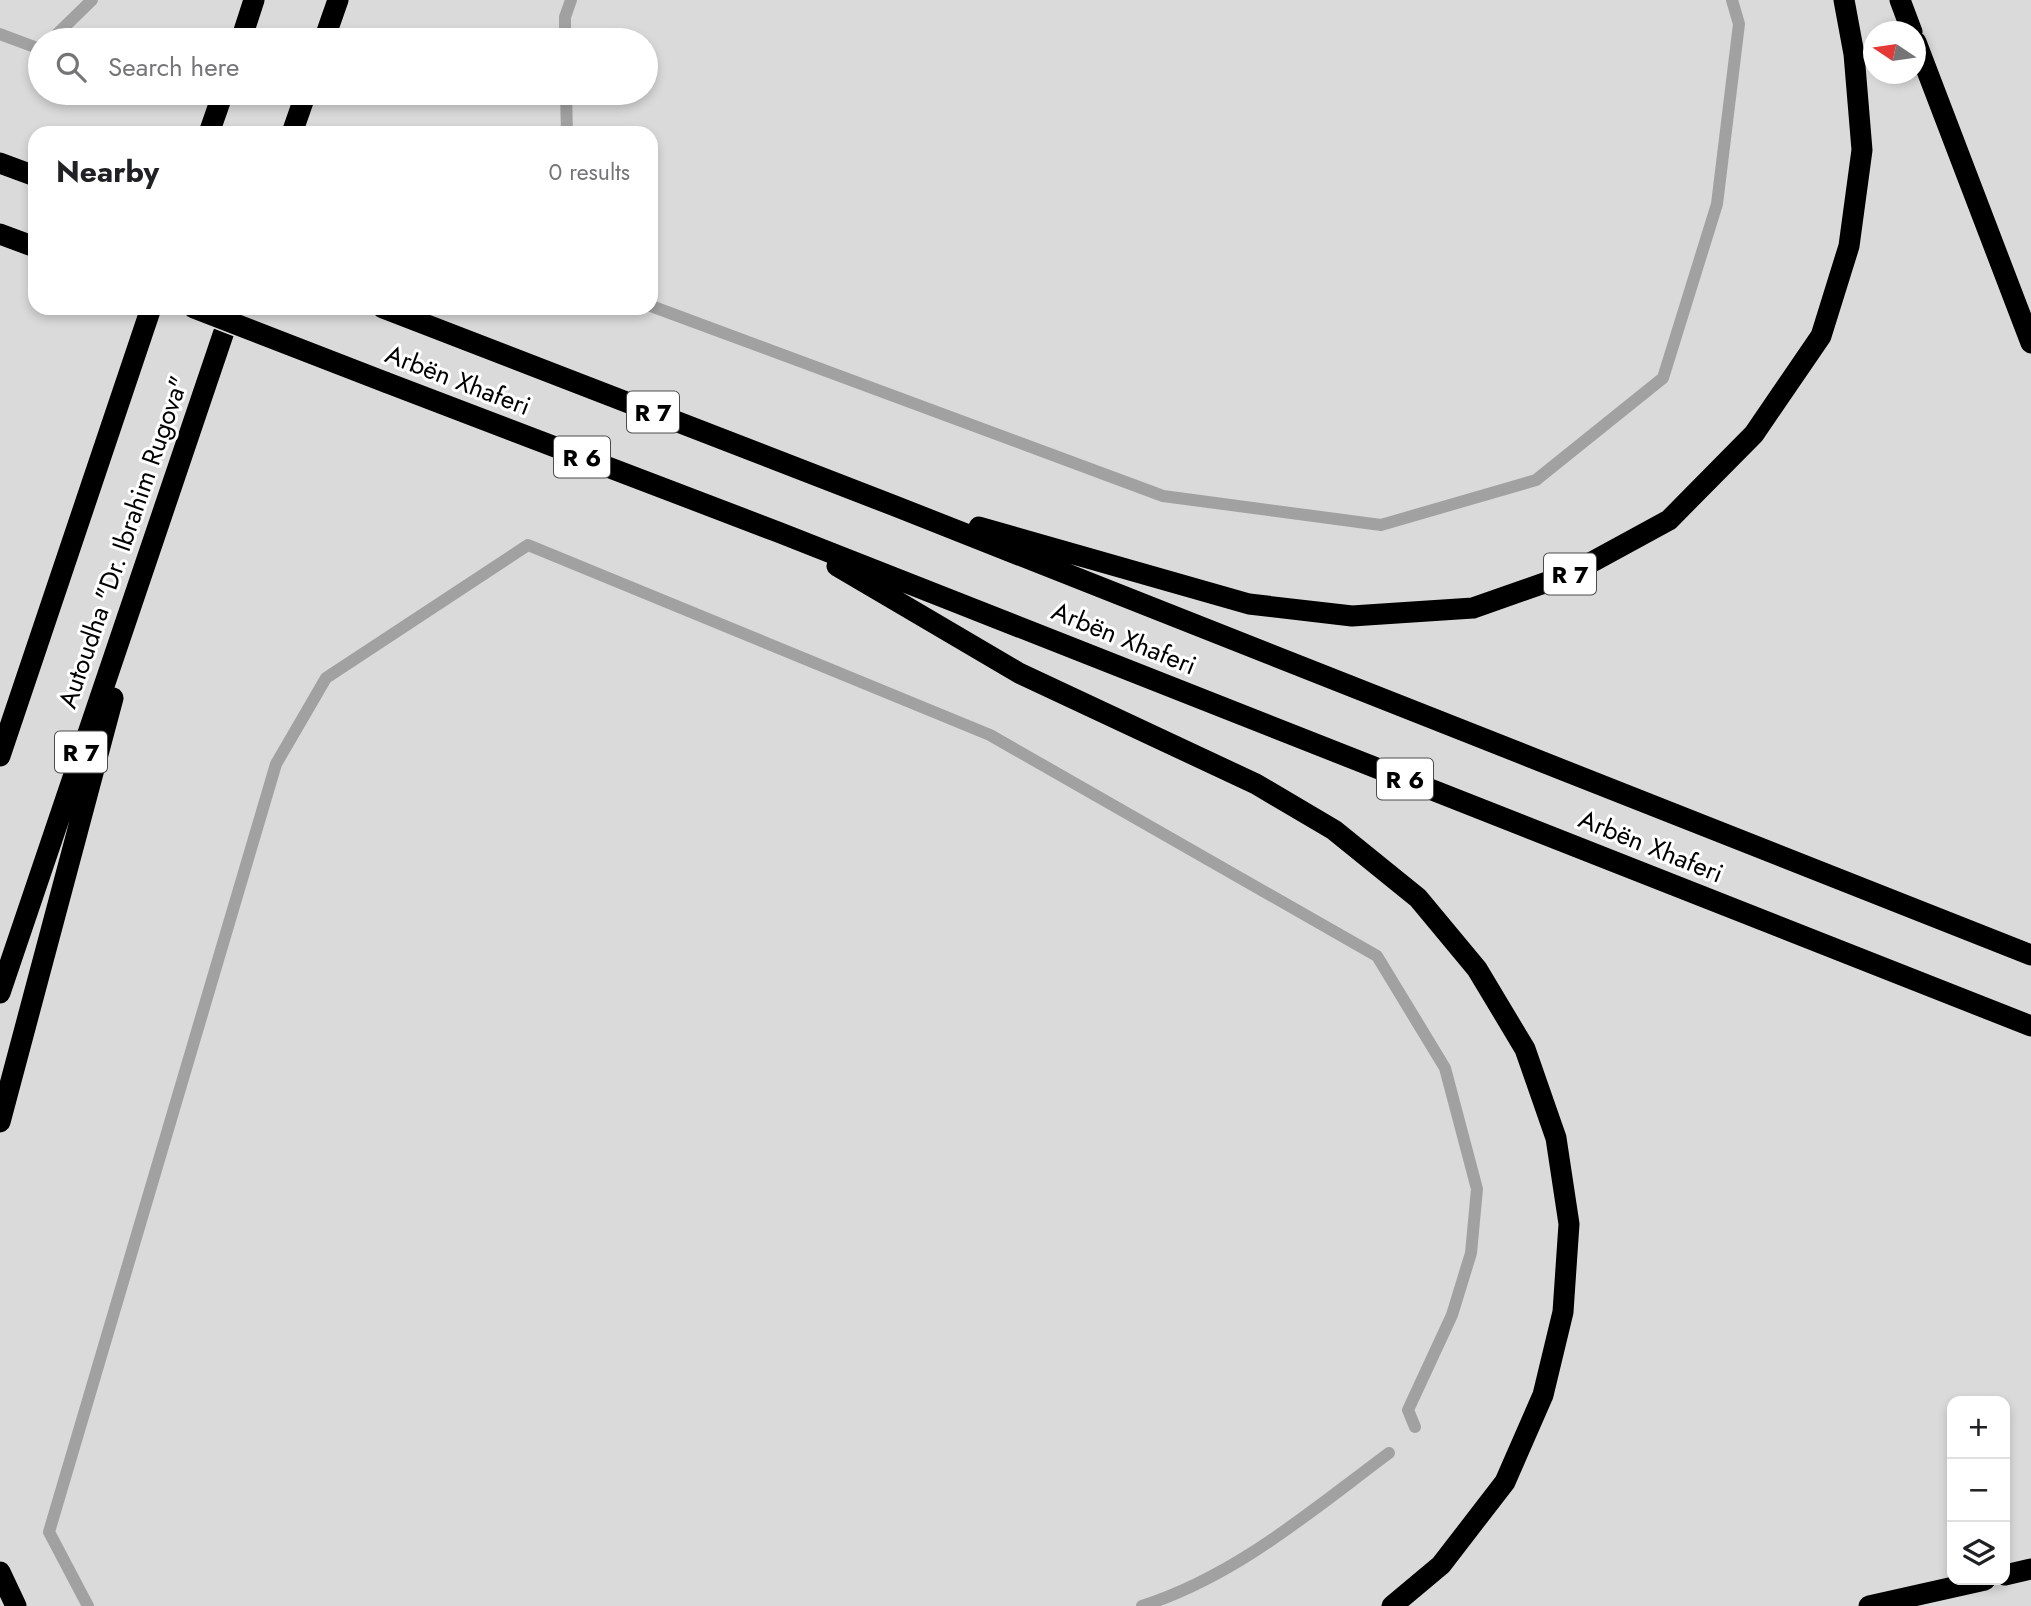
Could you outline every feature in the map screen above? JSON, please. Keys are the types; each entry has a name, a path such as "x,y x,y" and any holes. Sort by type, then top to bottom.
{"highway":[{"path":"245,28 254,0"},
{"path":"328,28 338,0"},
{"name":"R 7","path":"403,315 895,506 1024,539 1249,604 1352,616 1473,608 1570,574 1669,520 1754,434 1821,336 1849,246 1862,150 1854,54 1844,0"},
{"path":"1900,0 1908,21"},
{"path":"1926,68 2031,343"},
{"path":"211,126 219,105"},
{"path":"294,126 302,105"},
{"path":"0,163 28,173"},
{"path":"0,234 28,244"},
{"path":"0,756 149,315"},
{"name":"Arbën Xhaferi","path":"212,315 778,532 2031,1026"},
{"name":"Autoudha \"Dr. Ibrahim Rugova\"","path":"0,993 230,315"},
{"name":"Arbën Xhaferi","path":"895,506 2031,955"},
{"path":"0,1122 162,511"},
{"path":"778,532 1019,673 1256,784 1334,830 1418,898 1477,969 1525,1049 1556,1138 1569,1224 1563,1312 1543,1395 1505,1482 1441,1565 1392,1606"},
{"path":"2010,1574 2031,1569"},
{"path":"0,1572 16,1606"},
{"path":"1869,1606 1963,1585"}],"shaded area":[{"path":"0,0 2031,0 2031,1606 0,1606"}],"waterway":[{"path":"63,28 92,0"},
{"path":"565,28 565,17 571,0"},
{"path":"658,309 1163,496 1381,525 1536,480 1663,378 1717,204 1739,24 1732,0"},
{"path":"0,34 28,44"},
{"path":"566,105 567,126"},
{"path":"88,1606 49,1532 276,764 326,678 528,545 990,735 1377,956 1445,1068 1477,1189 1471,1253 1452,1315 1408,1410 1415,1427"},
{"path":"1142,1606 1209,1578 1241,1560 1389,1453"}]}
